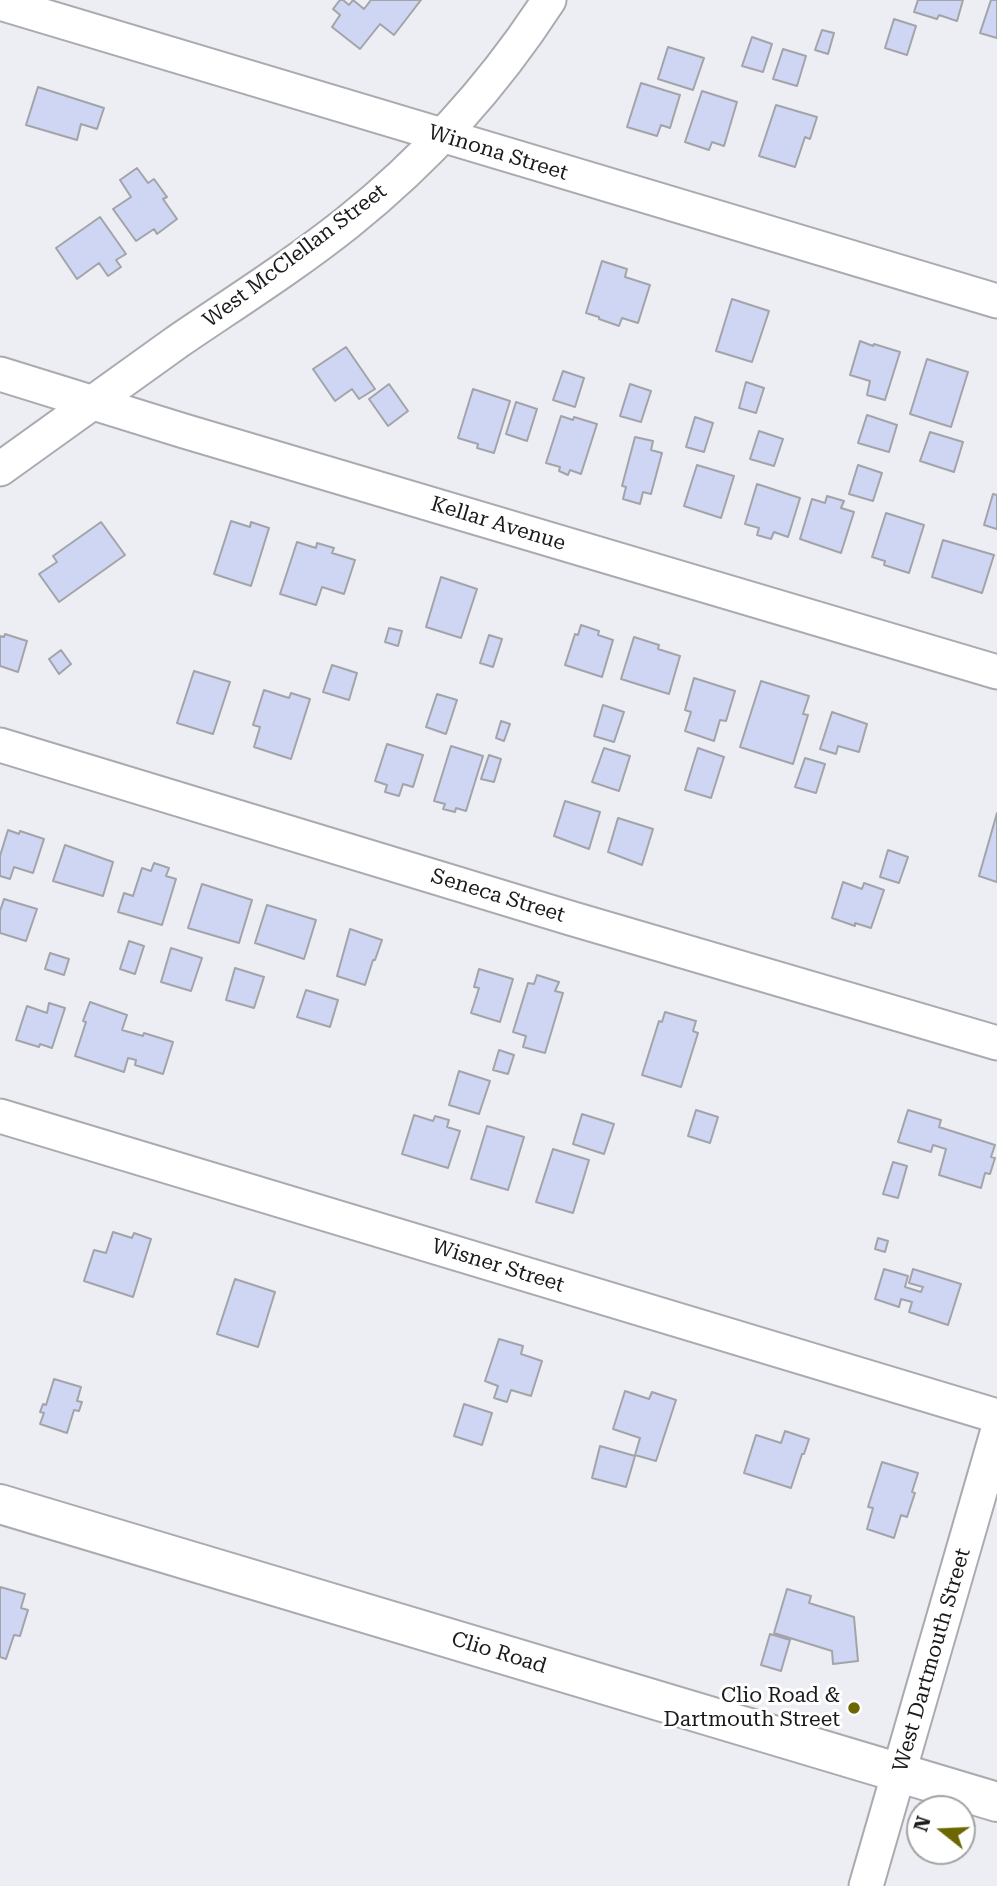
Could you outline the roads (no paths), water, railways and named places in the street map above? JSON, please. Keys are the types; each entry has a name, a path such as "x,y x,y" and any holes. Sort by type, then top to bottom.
{"main road":[{"name":"Clio Road","path":"0,1504 997,1802"}],"street":[{"name":"West McClellan Street","path":"0,469 319,244 371,203 443,136 512,53 549,0"},
{"name":"Winona Street","path":"0,3 997,302"},
{"name":"Kellar Avenue","path":"0,374 997,672"},
{"name":"Seneca Street","path":"0,745 997,1044"},
{"name":"Wisner Street","path":"0,1116 997,1416"},
{"name":"West Dartmouth Street","path":"866,1886 997,1433"}],"place":[{"name":"Clio Road & Dartmouth Street","path":"854,1708"}]}
